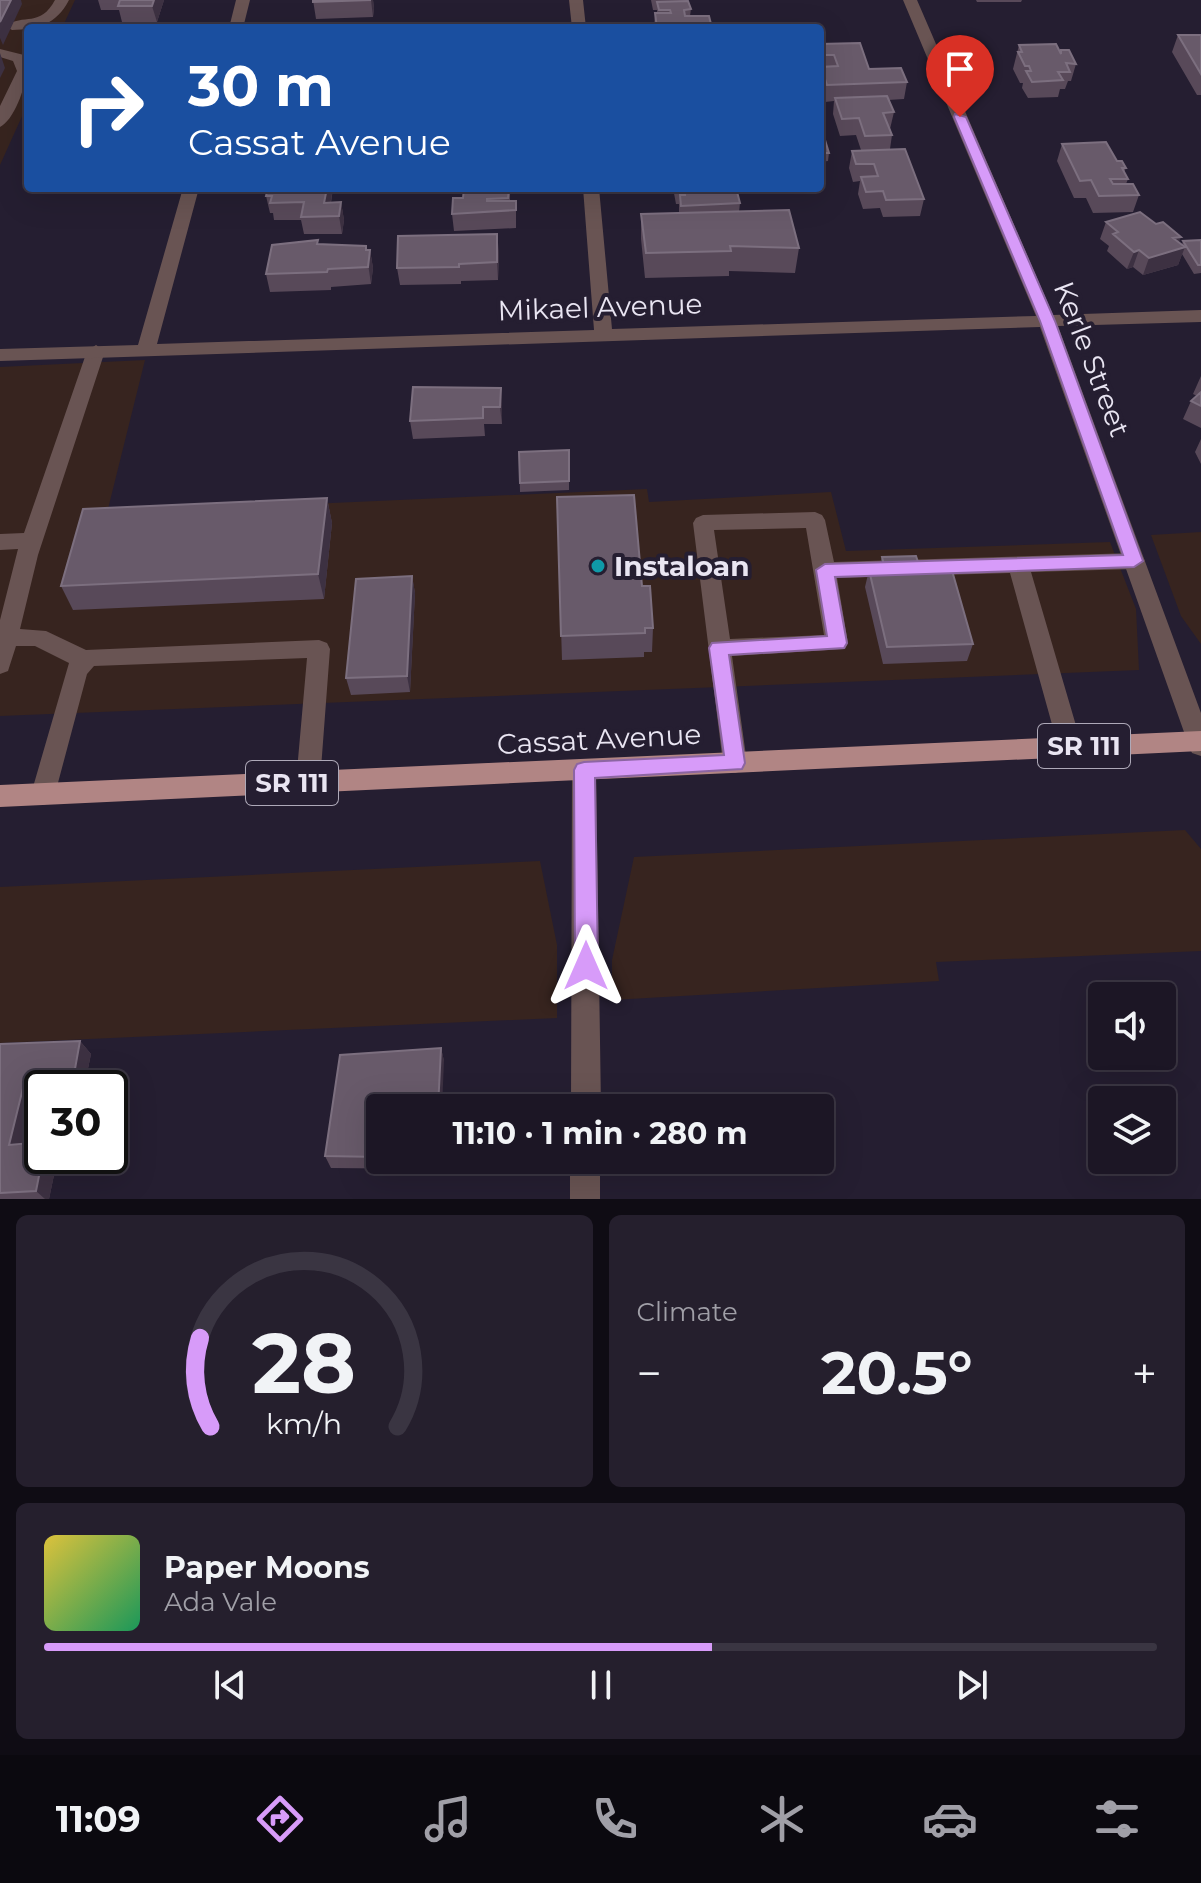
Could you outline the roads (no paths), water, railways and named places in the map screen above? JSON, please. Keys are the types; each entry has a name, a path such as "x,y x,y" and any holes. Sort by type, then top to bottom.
{"main road":[{"name":"Cassat Avenue","path":"0,796 1200,742"}],"street":[{"path":"26,24 46,21 55,15 62,0"},
{"path":"237,24 243,0"},
{"path":"576,0 579,24"},
{"name":"Kerle Street","path":"910,0 1047,321 1200,742"},
{"path":"12,26 24,24"},
{"path":"0,122 24,71 19,58 4,53"},
{"path":"146,350 190,192"},
{"path":"591,192 603,334"},
{"name":"Mikael Avenue","path":"0,355 1201,316"},
{"path":"0,665 3,638 31,541 96,351"},
{"path":"719,648 837,643 815,520 703,523 719,648 735,763"},
{"path":"0,542 31,541"},
{"path":"825,570 1134,561"},
{"path":"1018,564 1070,746"},
{"path":"3,638 38,637 84,660 319,649 308,782"},
{"path":"43,794 76,671 84,660"},
{"path":"584,770 586,1094"},
{"path":"585,1174 585,1199"}],"place":[{"name":"Instaloan","path":"598,566"}]}
